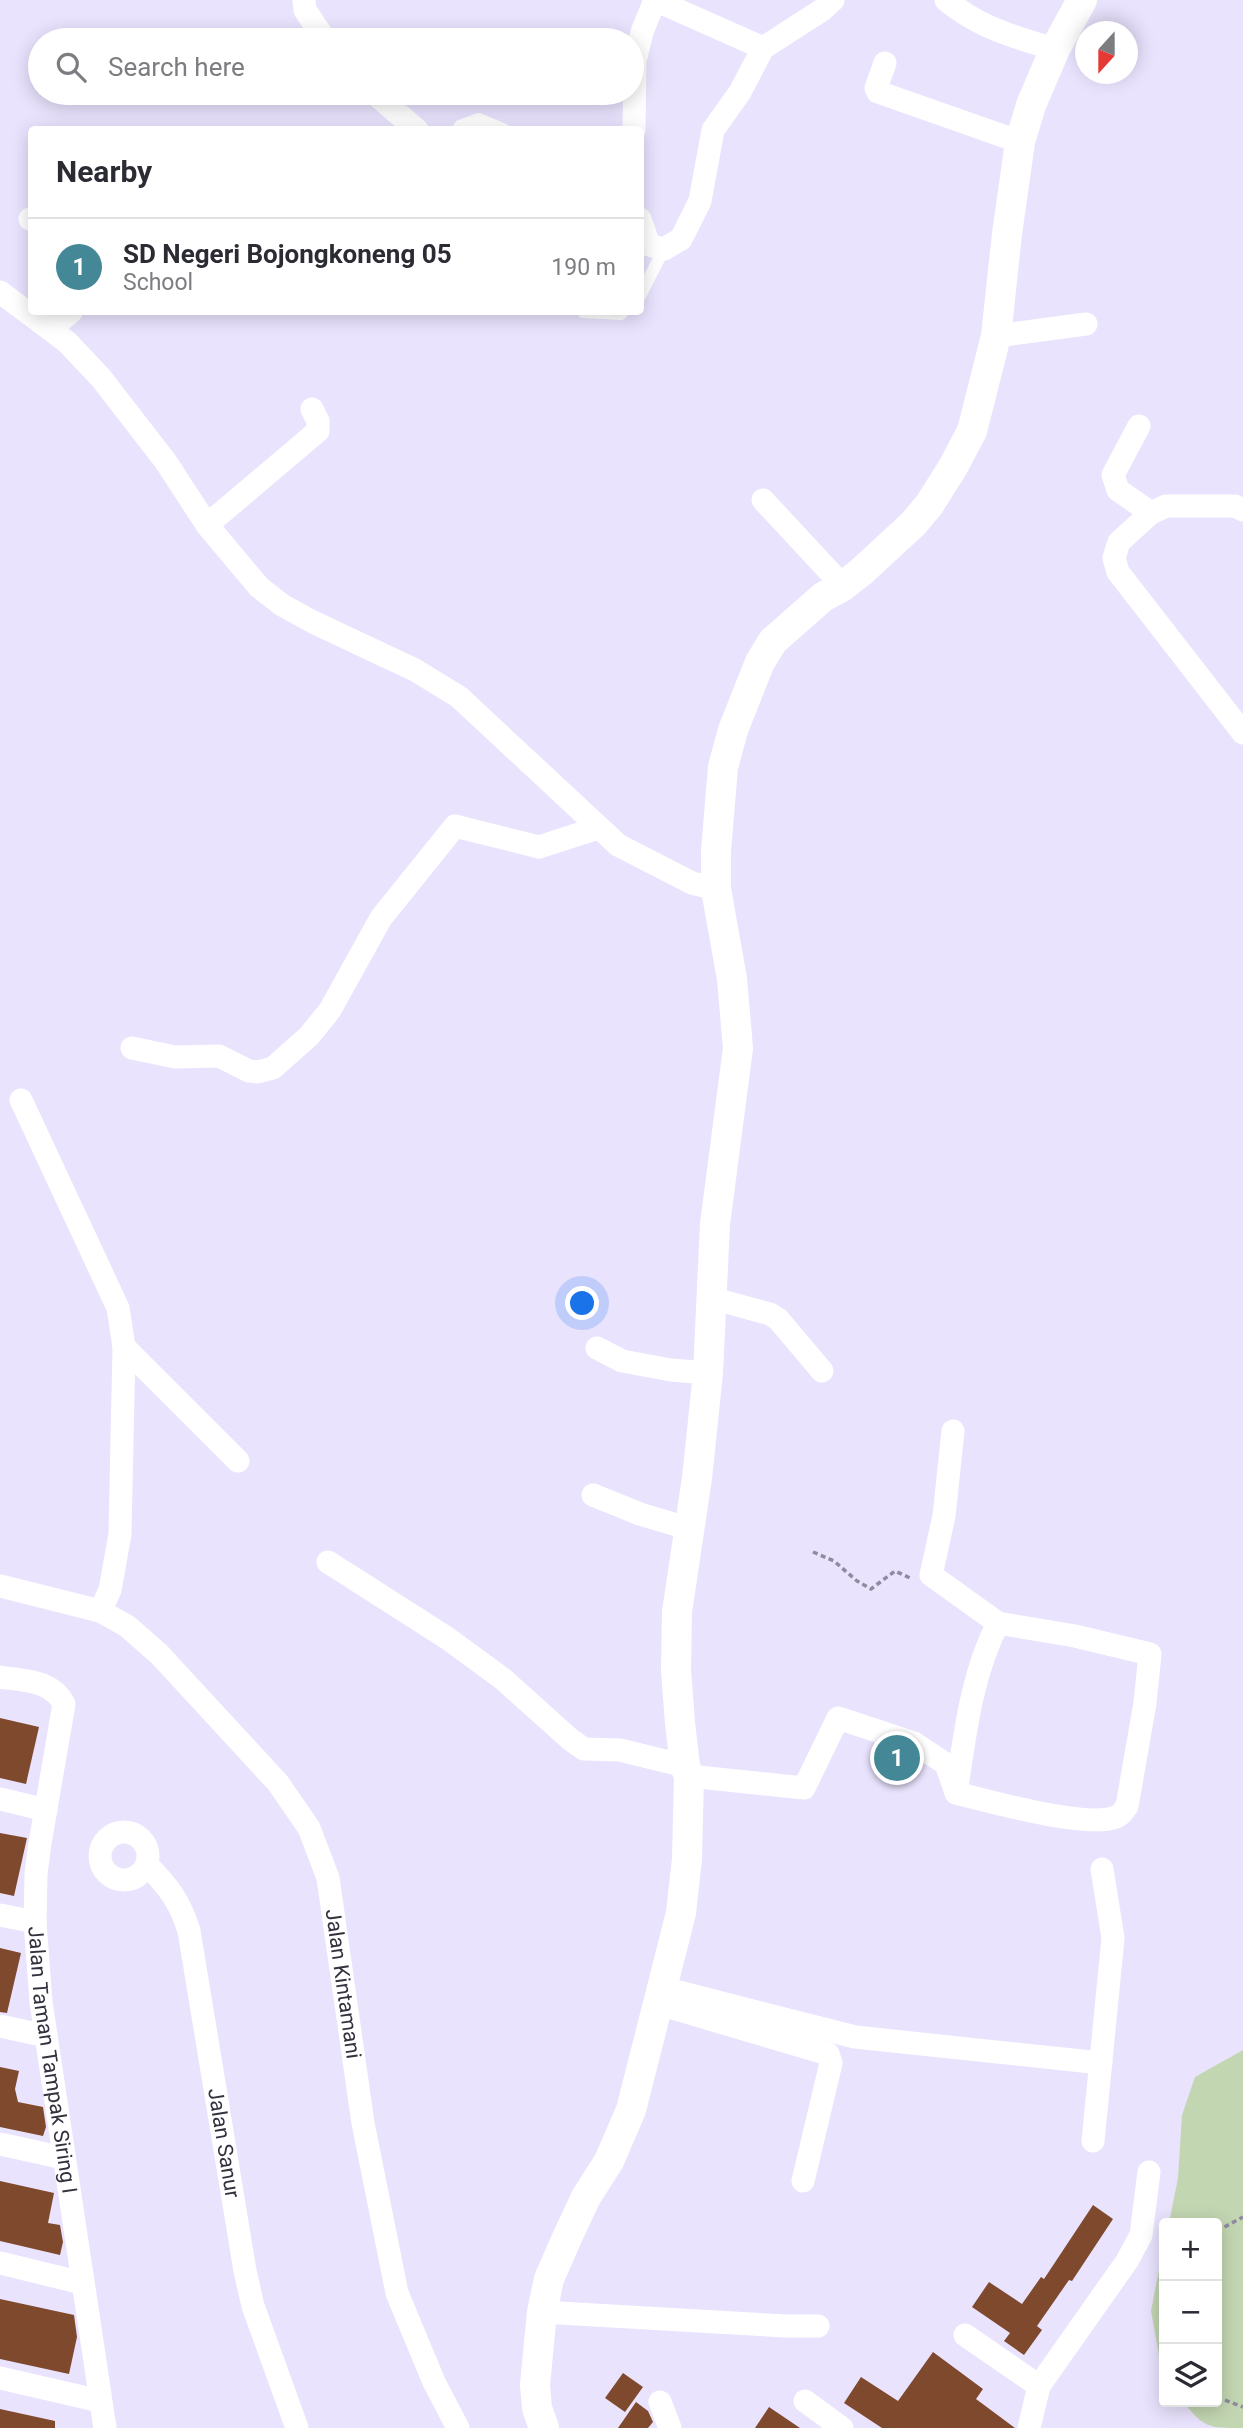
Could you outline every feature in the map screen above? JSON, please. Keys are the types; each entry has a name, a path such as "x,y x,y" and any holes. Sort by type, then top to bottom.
{"street":[{"path":"304,0 304,10 317,28"},
{"path":"644,28 655,0 763,48"},
{"path":"644,229 651,247 681,239 700,201 713,130 740,92 763,48 833,0"},
{"path":"946,0 977,22 999,33 1055,49"},
{"path":"544,2428 537,2408 535,2385 542,2312 550,2279 586,2197 627,2122 681,1913 687,1859 687,1771 679,1710 677,1612 690,1529 708,1373 715,1224 738,1048 733,979 716,889 716,851 723,767 733,730 760,662 773,641 823,597 843,586 913,524 929,505 972,431 996,336 1020,142 1031,105 1055,49 1082,0"},
{"path":"885,63 876,88 878,92 1020,142"},
{"path":"388,105 412,126"},
{"path":"634,105 634,126"},
{"path":"0,292 28,312"},
{"path":"33,315 67,342 101,378 166,462 207,525 259,587 282,605 415,670 459,697 618,845 692,883 716,889"},
{"path":"51,328 67,315"},
{"path":"996,336 1086,324"},
{"path":"207,525 318,431 318,421 312,409"},
{"path":"1139,426 1113,475 1118,489 1151,513"},
{"path":"763,500 843,586"},
{"path":"1243,510 1235,506 1166,506 1151,513 1119,542 1114,558 1118,572 1243,733"},
{"path":"132,1048 175,1057 219,1056 249,1071 258,1072 273,1068 309,1036 330,1010 381,918 455,825 539,847 598,828"},
{"path":"21,1100 118,1308 124,1347 120,1534 110,1590 100,1611"},
{"path":"711,1298 770,1314 778,1319 822,1371"},
{"path":"124,1347 238,1461"},
{"path":"597,1348 622,1361 671,1370 708,1373"},
{"path":"953,1431 944,1516 931,1575 998,1623 1075,1636 1150,1654 1145,1703 1127,1806 1117,1817 1100,1821 1056,1816 956,1793"},
{"path":"593,1495 640,1514 690,1529"},
{"path":"328,1562 447,1638 503,1679 584,1749 620,1750 687,1771 804,1788 838,1718 914,1744 946,1764 956,1793"},
{"name":"Jalan Kintamani","path":"0,1586 100,1611 127,1626 159,1654 278,1783 309,1828 328,1878 363,2123 397,2293 434,2382 458,2428"},
{"path":"956,1793 968,1707 987,1645 998,1623"},
{"name":"Jalan Taman Tampak Siring I","path":"0,1676 44,1684 58,1692 64,1704 36,1874 35,1922 46,2036 105,2428"},
{"path":"0,1799 46,1810"},
{"name":"Jalan Sanur","path":"147,1865 170,1888 182,1909 189,1931 245,2271 256,2316 297,2428"},
{"path":"1093,2141 1113,1938 1102,1869"},
{"path":"0,1915 35,1922"},
{"path":"661,1996 855,2037 1101,2063"},
{"path":"661,1996 828,2054 831,2063 803,2181"},
{"path":"0,2026 46,2036"},
{"path":"0,2144 64,2158"},
{"path":"1029,2428 1039,2386 1126,2261 1141,2235 1147,2205 1149,2172"},
{"path":"0,2263 82,2283"},
{"path":"542,2312 818,2326"},
{"path":"965,2335 1039,2386"},
{"path":"0,2378 100,2401"},
{"path":"805,2401 842,2428"},
{"path":"660,2402 670,2428"}],"lane":[{"path":"460,126 479,119 496,126"},
{"path":"644,278 651,247"}],"path":[{"path":"813,1552 834,1561 857,1581 871,1588 875,1588 888,1574 895,1572 920,1585 931,1575"},
{"path":"1222,2228 1243,2217"},
{"path":"1222,2400 1243,2407"}],"green space":[{"path":"1243,2050 1243,2428 1208,2425 1188,2407 1222,2407 1222,2218 1170,2218 1178,2178 1182,2115 1195,2077"},
{"path":"1159,2270 1159,2355 1151,2311"}],"building":[{"path":"0,1718 39,1727 26,1784 0,1778"},
{"path":"0,1833 27,1838 14,1896 0,1893"},
{"path":"0,1948 21,1953 7,2013 0,2012"},
{"path":"0,2067 19,2071 15,2089 18,2102 43,2107 46,2127 43,2136 0,2127"},
{"path":"0,2181 54,2193 48,2223 60,2225 63,2242 60,2255 0,2241"},
{"path":"1093,2205 1113,2219 1072,2281 1069,2280 1037,2326 1042,2330 1024,2355 1004,2341 1010,2333 972,2307 989,2282 1022,2304 1041,2277 1044,2279"},
{"path":"0,2299 74,2315 77,2337 69,2374 0,2359"},
{"path":"933,2352 983,2389 976,2399 1015,2428 882,2428 844,2403 861,2377 898,2401"},
{"path":"623,2373 643,2387 625,2412 605,2398"},
{"path":"636,2402 648,2411 653,2422 648,2428 618,2428"},
{"path":"769,2407 800,2428 755,2428"},
{"path":"0,2409 55,2421 55,2428 0,2428"}],"place":[{"name":"SD Negeri Bojongkoneng 05","path":"897,1758"}]}
